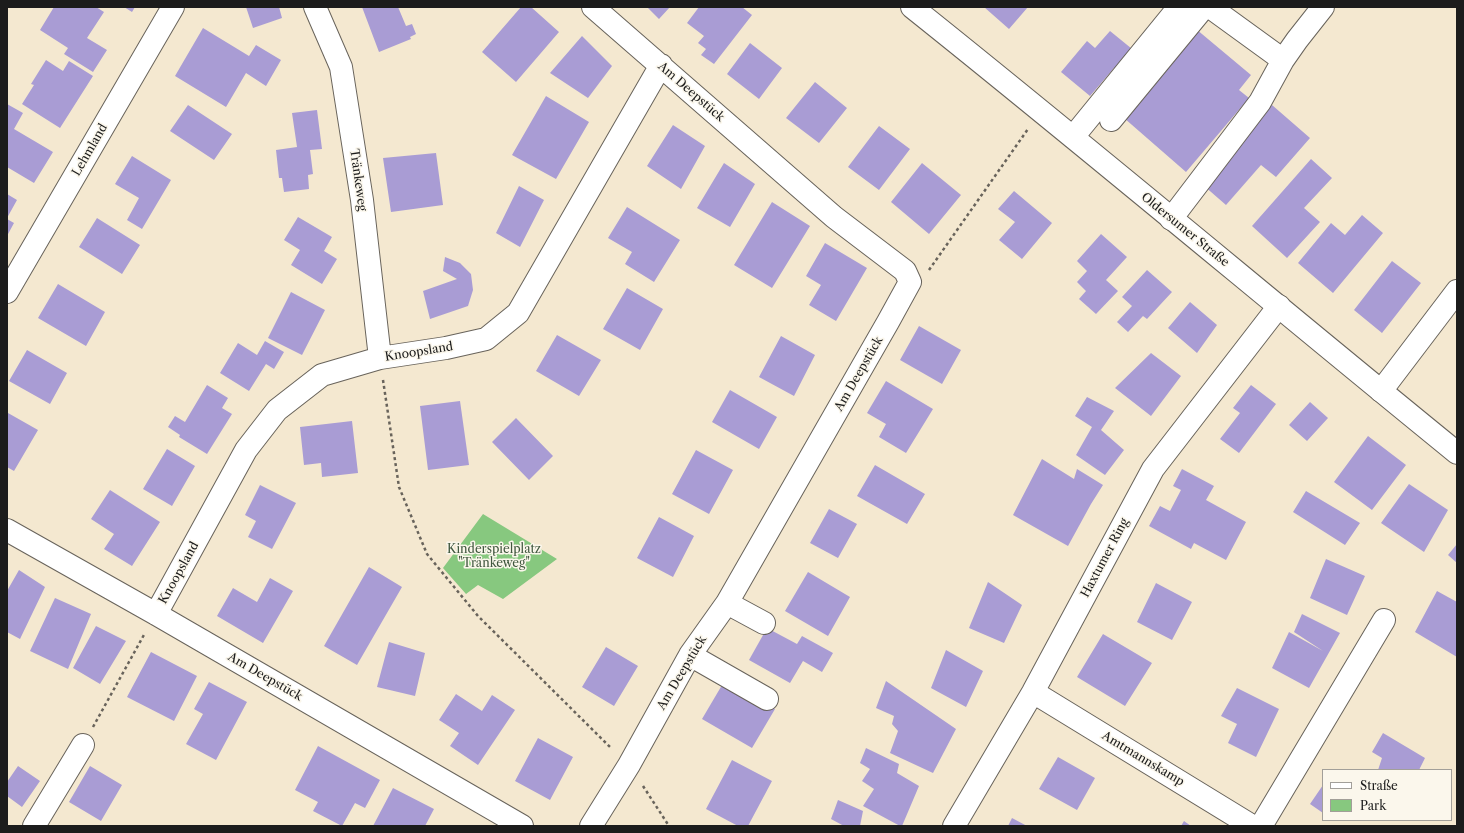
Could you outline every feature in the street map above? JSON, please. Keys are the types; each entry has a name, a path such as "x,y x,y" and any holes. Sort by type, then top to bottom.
{"street":[{"name":"Lehmland","path":"7,292 173,7"},
{"name":"Am Deepstück","path":"592,826 629,765 690,655 727,604 910,282 906,270 834,217 593,7"},
{"name":"Oldersumer Straße","path":"912,7 1041,110 1171,219 1457,453"},
{"path":"1073,138 1179,7"},
{"path":"1111,120 1204,7"},
{"path":"1210,7 1283,60"},
{"path":"1171,219 1260,102 1283,60 1322,7"},
{"name":"Tränkeweg","path":"320,8 341,66 362,200 380,358"},
{"name":"Knoopsland","path":"156,614 246,450 277,410 322,375 380,358 446,348 486,339 518,313 661,65"},
{"path":"1381,391 1457,291"},
{"name":"Haxtumer Ring","path":"954,826 1033,692 1153,469 1279,306"},
{"name":"Am Deepstück","path":"7,530 156,614 522,826"},
{"path":"727,604 764,623"},
{"path":"1261,826 1384,620"},
{"path":"690,655 767,699"},
{"name":"Amtmannskamp","path":"1033,692 1252,826"},
{"path":"34,826 83,745"}],"path":[{"path":"910,282 930,270 1041,110"},
{"path":"380,358 399,487 427,554 478,616 629,765 669,826"},
{"path":"83,745 156,614"}],"green space":[{"name":"Kinderspielplatz \"Tränkeweg\"","path":"483,514 557,559 503,599 478,585 466,594 443,568"}],"building":[{"path":"54,7 96,7 104,12 87,38 107,50 93,72 64,54 68,48 40,30"},
{"path":"124,7 135,7 132,12"},
{"path":"246,7 279,7 282,18 253,28"},
{"path":"362,7 398,7 406,26 412,24 416,34 410,37 411,39 379,52"},
{"path":"521,7 531,7 559,32 516,82 482,52"},
{"path":"647,7 670,7 659,19"},
{"path":"699,7 742,7 752,15 714,64 701,55 706,49 698,43 704,36 687,23"},
{"path":"984,7 1028,7 1009,29"},
{"path":"203,28 249,56 256,45 281,60 266,86 246,73 226,107 175,76"},
{"path":"1196,29 1251,75 1239,90 1249,98 1186,172 1124,118"},
{"path":"1110,31 1137,53 1120,73 1114,68 1090,96 1061,72 1087,41 1095,48"},
{"path":"582,36 612,66 588,98 550,73"},
{"path":"750,43 782,68 759,99 727,74"},
{"path":"46,60 63,71 69,61 93,76 60,128 22,104 34,85 31,84"},
{"path":"815,82 847,108 819,143 786,118"},
{"path":"546,96 589,122 556,179 512,155"},
{"path":"7,104 23,113 14,129 53,152 34,183 7,167"},
{"path":"188,105 232,134 214,160 170,131"},
{"path":"1272,105 1310,138 1276,177 1261,165 1226,205 1203,185"},
{"path":"317,110 322,149 310,150 313,174 308,175 309,189 284,192 282,178 279,178 276,150 297,147 292,113"},
{"path":"673,125 705,146 681,189 647,166"},
{"path":"879,126 910,149 879,190 848,167"},
{"path":"436,153 443,205 391,212 383,158"},
{"path":"132,156 171,180 142,229 127,220 139,198 115,184"},
{"path":"1311,159 1332,178 1304,208 1320,222 1287,258 1252,226"},
{"path":"724,163 755,184 730,227 697,208"},
{"path":"922,163 961,195 929,234 891,202"},
{"path":"519,186 544,200 520,247 496,233"},
{"path":"1014,191 1052,223 1022,259 999,240 1015,222 998,209"},
{"path":"7,194 17,200 7,218"},
{"path":"772,202 810,226 772,288 734,265"},
{"path":"627,207 680,240 654,282 625,264 632,252 608,238"},
{"path":"1362,215 1383,233 1333,293 1298,263 1331,223 1345,235"},
{"path":"298,217 332,237 324,251 337,259 322,284 291,265 300,250 284,240"},
{"path":"97,218 140,245 122,274 79,247"},
{"path":"7,219 14,223 7,236"},
{"path":"1101,234 1127,257 1106,280 1118,291 1096,314 1079,299 1086,291 1077,282 1087,271 1077,261"},
{"path":"825,243 867,268 836,321 809,305 821,285 806,276"},
{"path":"445,257 460,263 471,274 473,290 468,306 430,319 423,291 457,279 443,271"},
{"path":"1392,261 1421,283 1382,333 1354,310"},
{"path":"1147,270 1172,292 1147,319 1143,316 1128,332 1117,322 1132,306 1122,297"},
{"path":"58,284 105,312 86,346 38,318"},
{"path":"627,288 663,309 640,350 603,329"},
{"path":"291,292 325,310 302,355 268,338"},
{"path":"1190,302 1217,325 1197,353 1168,328"},
{"path":"919,326 961,350 942,384 900,360"},
{"path":"557,335 601,360 579,396 536,371"},
{"path":"781,336 815,355 794,396 759,377"},
{"path":"265,341 284,352 274,369 266,364 249,391 220,373 238,343 257,355"},
{"path":"27,350 67,373 50,404 9,381"},
{"path":"1151,353 1181,376 1151,416 1115,388"},
{"path":"886,381 933,409 906,453 879,437 886,424 867,413"},
{"path":"207,385 228,398 222,408 232,414 207,454 179,437 180,435 168,427 175,416 185,422"},
{"path":"1251,385 1276,404 1239,453 1220,439 1240,413 1233,408"},
{"path":"730,390 777,417 759,449 712,422"},
{"path":"1087,397 1114,411 1101,430 1124,450 1105,475 1076,455 1092,427 1075,416"},
{"path":"460,401 469,465 428,470 420,406"},
{"path":"1310,402 1328,418 1307,441 1289,425"},
{"path":"8,413 38,430 14,471 7,467"},
{"path":"516,418 553,456 529,480 492,442"},
{"path":"352,421 358,473 322,477 321,463 304,465 300,427"},
{"path":"1368,436 1406,465 1372,510 1334,482"},
{"path":"167,449 195,466 172,506 143,489"},
{"path":"696,450 733,470 709,514 672,494"},
{"path":"1042,459 1074,479 1077,469 1103,485 1068,546 1013,515"},
{"path":"875,465 925,494 907,524 857,496"},
{"path":"1182,469 1214,486 1206,500 1246,522 1226,560 1194,543 1191,549 1149,526 1160,506 1170,511 1181,490 1173,486"},
{"path":"1409,484 1448,510 1424,552 1381,523"},
{"path":"260,485 296,503 272,549 248,537 256,521 245,515"},
{"path":"110,490 160,522 132,566 104,549 114,534 91,519"},
{"path":"1306,491 1360,523 1345,545 1293,512"},
{"path":"829,509 857,524 838,558 810,543"},
{"path":"659,517 694,536 673,577 637,558"},
{"path":"1457,544 1457,563 1448,555"},
{"path":"1326,559 1365,576 1347,615 1310,598"},
{"path":"369,567 402,587 357,665 324,646"},
{"path":"19,570 45,587 20,639 7,632 7,591"},
{"path":"808,572 850,597 828,636 785,611"},
{"path":"270,578 293,591 263,643 217,616 233,588 257,602"},
{"path":"988,582 1022,605 1004,643 969,628"},
{"path":"1156,583 1192,602 1172,640 1137,622"},
{"path":"1437,591 1457,602 1457,657 1415,632"},
{"path":"55,598 91,614 68,669 30,651"},
{"path":"1302,614 1340,633 1309,688 1272,668 1289,632 1323,651 1294,632"},
{"path":"96,626 126,641 100,684 73,668"},
{"path":"767,628 797,644 802,636 833,653 822,672 803,661 790,683 749,660"},
{"path":"1103,634 1152,663 1125,706 1077,677"},
{"path":"389,642 425,653 415,696 377,687"},
{"path":"606,647 638,666 614,706 582,687"},
{"path":"946,650 983,671 966,707 931,688"},
{"path":"151,652 197,676 174,721 127,697"},
{"path":"725,680 775,709 752,748 702,719"},
{"path":"886,681 956,729 933,773 890,753 898,731 892,724 894,716 876,708"},
{"path":"209,682 247,702 216,760 186,744 203,714 194,709"},
{"path":"1237,688 1279,709 1256,757 1228,743 1237,724 1221,716"},
{"path":"456,694 482,711 492,695 515,710 478,765 450,746 459,733 439,720"},
{"path":"1383,733 1425,758 1420,769 1378,769 1382,758 1372,752"},
{"path":"538,738 573,757 550,800 515,781"},
{"path":"318,746 380,780 365,808 355,803 342,826 313,811 318,802 295,790"},
{"path":"866,748 899,764 897,773 919,786 902,826 863,806 874,789 862,781 870,769 860,763"},
{"path":"1058,757 1095,778 1077,810 1039,789"},
{"path":"732,760 772,781 748,826 738,826 706,809"},
{"path":"18,766 40,781 22,807 7,796 7,782"},
{"path":"90,766 122,785 101,821 69,802"},
{"path":"1322,786 1322,812 1310,804"},
{"path":"393,788 434,809 425,826 373,826"},
{"path":"838,800 863,811 860,826 844,826 831,819"},
{"path":"1012,818 1027,826 1008,826"},
{"path":"1184,821 1191,826 1181,826"}]}
